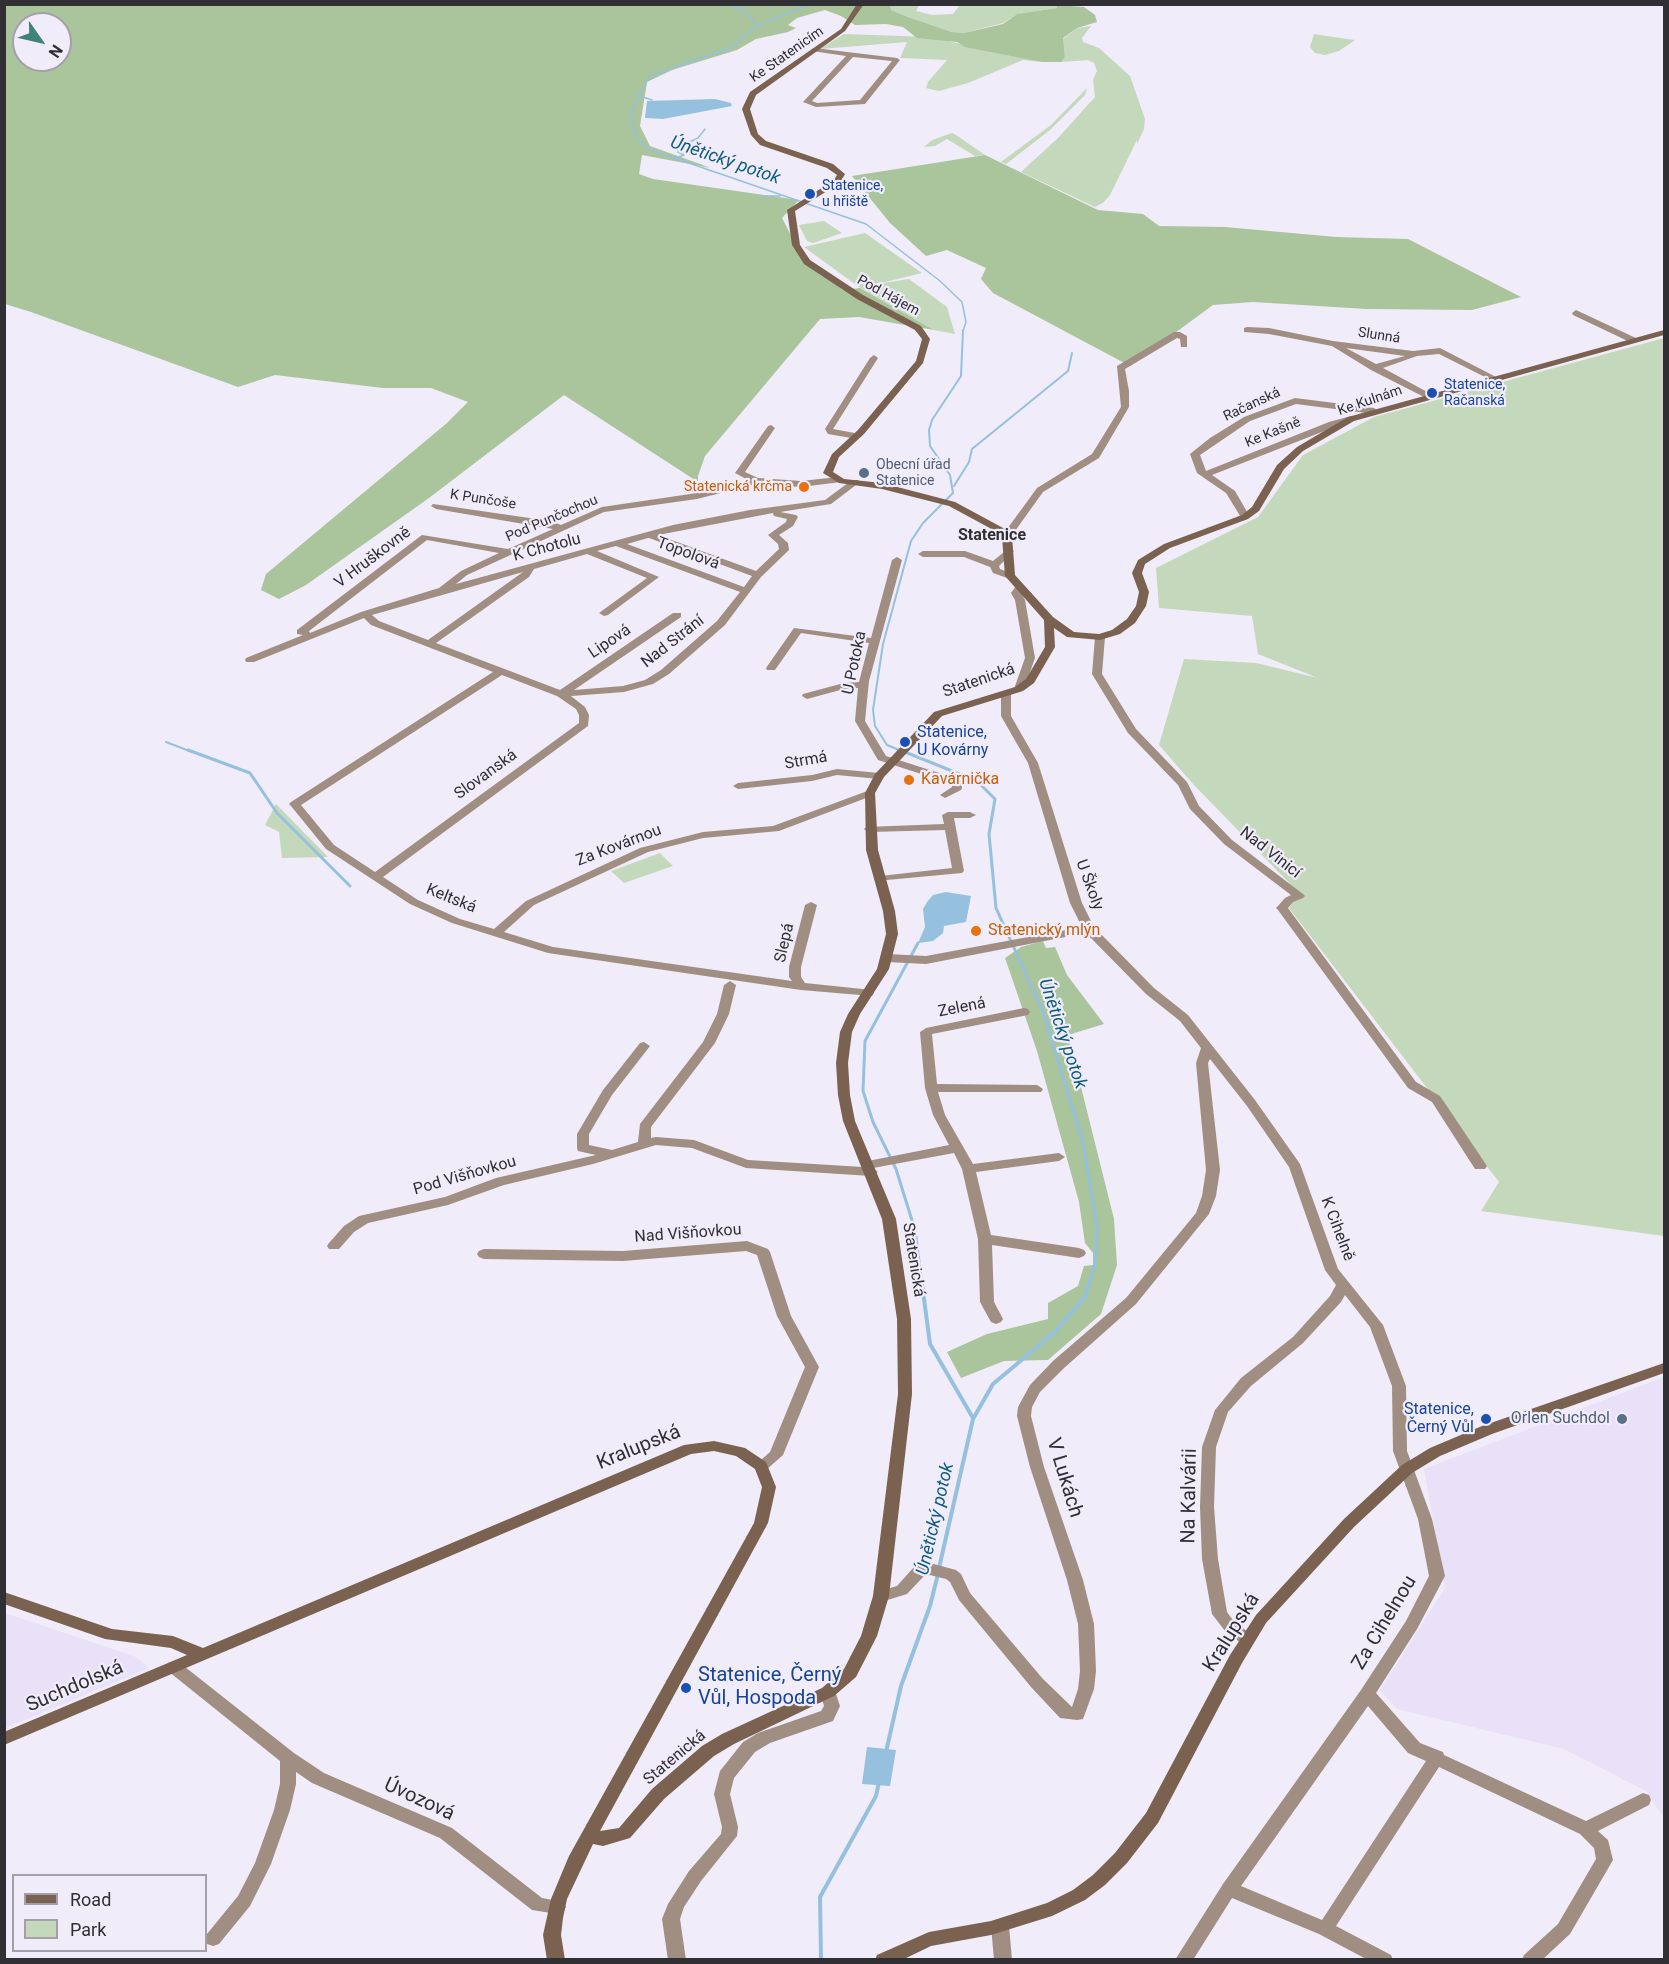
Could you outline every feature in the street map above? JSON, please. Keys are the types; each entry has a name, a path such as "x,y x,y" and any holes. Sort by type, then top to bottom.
{"street":[{"name":"Ke Statenicím","path":"839,178 839,171 830,166 763,143 755,135 746,109 749,98 846,27 861,4"},
{"path":"814,50 852,54 897,60 862,102 816,105 807,102 852,54"},
{"name":"Pod Hájem","path":"838,480 830,475 828,470 835,456 856,436 920,361 926,339 918,328 860,297 807,262 796,245 790,212 801,202 839,178"},
{"path":"1576,313 1635,341"},
{"name":"Slunná","path":"1248,330 1269,331 1333,344 1420,354"},
{"name":"Ke Kulnám","path":"1100,638 1116,632 1131,621 1141,606 1144,592 1137,573 1140,562 1167,546 1245,517 1256,509 1280,467 1300,449 1351,419 1428,396 1665,333"},
{"path":"1010,576 1007,536 1040,490 1096,456 1125,407 1125,391 1120,368 1177,334 1184,339 1184,345"},
{"name":"Slunná","path":"1333,344 1428,396"},
{"name":"Slunná","path":"1374,368 1420,354 1440,351 1494,378"},
{"path":"856,436 831,432 829,429 874,358"},
{"name":"Račanská","path":"1206,474 1200,471 1195,454 1248,419 1295,401 1374,411"},
{"name":"Ke Kašně","path":"1206,474 1332,424 1351,419"},
{"path":"756,481 740,473 771,428"},
{"path":"1206,474 1230,492 1245,517"},
{"path":"838,480 882,486 952,504 979,516 1007,536"},
{"name":"Pod Punčochou","path":"437,592 464,573 602,510 697,496 756,481 801,484 838,480"},
{"name":"K Chotolu","path":"250,660 305,633 437,592 652,536 673,528 750,513 828,502 855,482"},
{"name":"K Punčoše","path":"436,506 550,524 560,528"},
{"name":"Nad Strání","path":"365,614 375,623 561,694 592,694 649,682 665,672 721,623 758,575 784,550 783,543 773,535 790,524 793,517 786,514 750,513"},
{"path":"652,536 758,575"},
{"name":"V Hruškovně","path":"305,633 425,537 508,552"},
{"name":"Topolová","path":"619,544 747,591"},
{"path":"994,565 1009,551"},
{"path":"590,552 654,577 604,613"},
{"path":"923,554 965,554 994,565"},
{"name":"U Potoka","path":"895,759 882,758 860,721 863,685 873,641 897,560"},
{"path":"994,565 996,571 1010,576 1049,619 1071,635 1100,638"},
{"path":"428,644 526,575 529,568"},
{"path":"1019,588 1016,593 1020,600 1030,658 1019,689"},
{"name":"Lipová","path":"561,694 677,615"},
{"path":"1049,619 1050,646 1071,635"},
{"path":"771,668 798,630 873,641"},
{"name":"Nad Vinicí","path":"1100,638 1097,674 1132,730 1184,784 1194,807 1228,842 1299,896 1289,900 1282,908 1412,1084 1436,1099 1480,1166"},
{"name":"Statenická","path":"589,1836 603,1839 624,1833 664,1788 708,1751 728,1738 828,1692 858,1662 869,1636 881,1596 905,1394 904,1319 889,1219 849,1121 843,1095 842,1063 846,1032 887,958 892,934 889,911 872,850 870,793 879,776 938,714 1019,689 1030,681 1050,646"},
{"name":"Keltská","path":"499,672 294,804 330,847 424,907 456,921 552,950 801,986 868,993"},
{"path":"807,696 844,686 863,685"},
{"name":"U Školy","path":"1006,693 1006,716 1033,763 1076,903 1089,929 1150,991 1184,1018 1207,1049"},
{"name":"Slovanská","path":"375,877 584,724 584,715 580,707 561,694"},
{"path":"895,759 957,782 957,788 945,795"},
{"name":"Strmá","path":"738,786 812,778 841,772 879,776"},
{"name":"Za Kovárnou","path":"496,933 530,903 644,850 703,835 775,829 845,800 870,793"},
{"path":"880,879 957,871 948,815 970,815"},
{"path":"870,829 950,827"},
{"name":"Slepá","path":"801,986 795,977 795,967 811,905"},
{"path":"887,958 919,959 1089,929"},
{"path":"644,1143 645,1127 709,1043 723,1014 730,986"},
{"name":"Zelená","path":"996,1319 987,1302 985,1239 969,1169 939,1114 931,1088 926,1032 1024,1012"},
{"name":"Pod Višňovkou","path":"614,1153 598,1153 583,1148 583,1134 607,1093 644,1046"},
{"name":"K Cihelně","path":"1207,1049 1251,1104 1295,1167 1332,1270 1376,1325 1399,1386 1400,1451 1407,1469"},
{"name":"V Lukách","path":"881,1596 902,1590 919,1571 930,1569 951,1574 956,1578 964,1596 1037,1683 1066,1713 1077,1714 1086,1689 1088,1635 1075,1580 1037,1467 1024,1416 1025,1407 1035,1389 1058,1365 1131,1301 1202,1214 1209,1196 1213,1170 1202,1063 1207,1049"},
{"path":"931,1088 1037,1089"},
{"name":"Pod Višňovkou","path":"334,1246 349,1229 364,1219 448,1201 501,1181 656,1141 694,1144 746,1164 870,1168"},
{"path":"870,1168 893,1159 957,1148"},
{"path":"969,1169 1059,1157"},
{"path":"985,1239 1079,1253"},
{"name":"Nad Višňovkou","path":"484,1254 623,1256 747,1246 763,1252 784,1316 812,1367 776,1455 761,1466"},
{"name":"Na Kalvárii","path":"1247,1639 1230,1627 1220,1614 1210,1559 1207,1507 1209,1447 1222,1410 1246,1382 1298,1340 1336,1299 1343,1285"},
{"name":"Kralupská","path":"883,1959 929,1939 1000,1926 1052,1909 1079,1895 1121,1858 1152,1818 1247,1639 1278,1599 1349,1523 1407,1469 1435,1452 1487,1430 1665,1368"},
{"name":"Kralupská","path":"168,1670 689,1449 714,1446 740,1452 761,1466"},
{"path":"556,1959 552,1935 557,1907 589,1836 761,1523 769,1487 761,1466"},
{"name":"Za Cihelnou","path":"1183,1959 1229,1889 1367,1694 1412,1625 1437,1576 1425,1519 1407,1469"},
{"path":"4,1598 111,1635 173,1642 202,1654"},
{"name":"Suchdolská","path":"4,1739 168,1670"},
{"name":"Úvozová","path":"168,1670 318,1778 446,1833 538,1905 557,1907"},
{"path":"677,1959 671,1919 677,1904 695,1876 729,1836 730,1827 722,1794 726,1776 749,1747 764,1738 827,1716 832,1706 828,1692"},
{"name":"Za Cihelnou","path":"1367,1694 1414,1748 1586,1829 1602,1845 1605,1860 1564,1929 1530,1959"},
{"path":"1325,1929 1437,1757"},
{"path":"213,1939 244,1901 263,1864 282,1810 288,1784 288,1758"},
{"path":"1586,1829 1643,1800"},
{"path":"1229,1889 1325,1929 1385,1959"},
{"path":"1000,1926 1003,1959"}],"shaded area":[{"path":"1664,1377 1664,1818 1646,1791 1564,1749 1397,1709 1380,1690 1445,1588 1424,1469"},
{"path":"5,1613 136,1657 149,1668 5,1728"}],"green space":[{"path":"890,4 891,10 908,17 952,32 964,33 1003,24 1017,14 1057,8 1057,5 1084,7 1095,15 1097,22 1077,28 1063,38 1065,57 1061,62 1042,62 965,47 957,42 917,38 903,27 886,24 855,25 825,10 797,18 788,25 796,28 788,32 756,39 737,50 672,70 647,82 640,126 650,146 711,168 642,155 639,174 653,179 799,200 782,218 803,258 843,290 860,288 934,330 859,317 820,319 705,456 698,482 564,395 429,498 306,585 279,599 261,590 266,574 447,423 468,402 431,388 383,388 275,375 238,387 5,304 4,5"},
{"path":"1057,4 1057,8 1017,14 1003,23 964,33 952,32 908,17 891,10 890,5 919,5 916,11 932,15 953,14 960,5"},
{"path":"1091,26 1082,38 1083,42 1099,48 1130,76 1145,119 1144,129 1110,195 1095,207 1021,172 1058,138 1095,97 1093,80 1097,71 1094,63 1088,60 1061,62 1065,57 1063,39 1077,28"},
{"path":"844,34 930,37 1042,62 1023,60 968,83 939,91 926,88 928,82 947,60 900,58 907,42 820,49"},
{"path":"1314,34 1355,40 1339,51 1325,55 1315,53 1310,47"},
{"path":"1087,88 1085,95 1050,130 1006,164 1001,162 1051,125"},
{"path":"952,133 985,155 975,156 947,139 935,146 924,147 932,140"},
{"path":"985,155 1098,210 1143,214 1159,226 1225,227 1336,237 1408,239 1521,297 1472,310 1367,309 1253,302 1213,305 1130,366 993,293 981,279 986,268 947,250 926,256 890,223 852,176"},
{"path":"824,221 842,233 813,243 807,241 799,225"},
{"path":"865,233 922,273 877,284 909,279 947,307 955,334 934,330 859,287 804,247"},
{"path":"1664,338 1664,1236 1481,1211 1499,1182 1289,908 1298,892 1193,784 1159,745 1184,659 1256,663 1318,678 1258,654 1252,616 1159,608 1156,568 1258,517 1303,455 1374,417"},
{"path":"276,804 328,857 282,858 279,832 265,825"},
{"path":"660,853 673,866 624,883 611,871"},
{"path":"1043,941 1046,948 1055,947 1067,975 1104,1024 1068,1035 1114,1219 1117,1265 1101,1314 1048,1360 1004,1361 961,1378 947,1352 987,1334 1048,1319 1048,1303 1078,1286 1084,1266 1093,1265 1093,1253 1085,1243 1079,1202 1037,1051 1005,958 1021,947"}],"water":[{"path":"715,99 731,103 732,106 663,119 645,118 647,101"},
{"path":"946,892 971,896 966,922 944,926 943,933 933,941 918,943 925,927 923,909 933,895"},
{"path":"867,1747 896,1750 890,1786 862,1784"}],"waterway":[{"path":"728,4 744,10 757,26"},
{"name":"Únětický potok","path":"757,26 810,4"},
{"name":"Únětický potok","path":"639,96 650,76 730,48 757,26"},
{"path":"639,96 652,100"},
{"name":"Únětický potok","path":"639,96 632,109 632,123 637,138 648,149 675,158"},
{"path":"675,158 684,155 678,152 679,147 698,138 705,129"},
{"name":"Únětický potok","path":"675,158 866,224 940,281 962,302 966,322 963,331"},
{"path":"761,196 780,196"},
{"name":"Únětický potok","path":"904,752 887,745 875,726 873,710 883,644 911,541 923,523 953,493 950,475 930,446 929,430 932,420 961,376 963,330"},
{"path":"954,486 969,462 972,449 1068,371 1072,353"},
{"path":"166,742 192,752"},
{"path":"188,750 250,773 277,813 350,886"},
{"name":"Únětický potok","path":"900,750 977,781 995,799 989,834 996,908 1043,1012 1082,1139 1097,1225 1095,1264 1088,1286"},
{"path":"918,943 865,1041 863,1091 873,1122 896,1169 915,1230 922,1286"},
{"path":"922,1284 930,1344 973,1418"},
{"name":"Únětický potok","path":"939,1568 973,1419 993,1384 1055,1332 1085,1297 1089,1284"},
{"name":"Únětický potok","path":"886,1752 901,1686 930,1606 938,1574"},
{"name":"Únětický potok","path":"821,1960 820,1897 876,1796 879,1782"}],"place":[{"name":"Statenice, u hřiště","path":"810,194"},
{"name":"Statenice, Račanská","path":"1432,393"},
{"name":"Obecní úřad Statenice","path":"864,473"},
{"name":"Statenická krčma","path":"804,487"},
{"name":"Statenice, U Kovárny","path":"905,742"},
{"name":"Kavárnička","path":"909,780"},
{"name":"Statenický mlýn","path":"976,931"},
{"name":"Statenice, Černý Vůl","path":"1486,1419"},
{"name":"Orlen Suchdol","path":"1622,1419"},
{"name":"Statenice, Černý Vůl, Hospoda","path":"686,1688"}],"district":[{"name":"Statenice","path":"992,536"}]}
